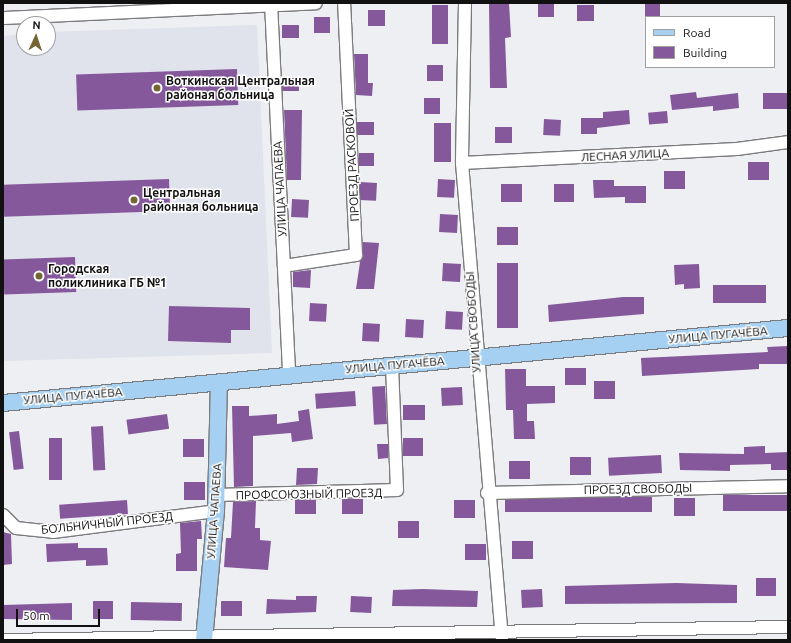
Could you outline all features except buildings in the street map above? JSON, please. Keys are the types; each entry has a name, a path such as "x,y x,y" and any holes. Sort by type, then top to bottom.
{"main road":[{"name":"УЛИЦА ПУГАЧЁВА","path":"3,403 788,328"},
{"name":"УЛИЦА ЧАПАЕВА","path":"204,639 216,511 219,383"}],"street":[{"path":"3,18 316,3"},
{"name":"ПРОЕЗД РАСКОВОЙ","path":"284,266 356,255 344,3"},
{"name":"УЛИЦА СВОБОДЫ","path":"465,3 462,163 487,493 501,636"},
{"name":"УЛИЦА ЧАПАЕВА","path":"271,5 289,375"},
{"name":"ЛЕСНАЯ УЛИЦА","path":"462,163 737,149 788,142"},
{"name":"ПРОФСОЮЗНЫЙ ПРОЕЗД","path":"216,495 397,490 392,366"},
{"name":"ПРОЕЗД СВОБОДЫ","path":"487,493 788,486"},
{"name":"БОЛЬНИЧНЫЙ ПРОЕЗД","path":"3,515 16,528 53,532 216,511"},
{"path":"3,640 501,636 788,627"}],"shaded area":[{"name":"Центральная районная больница","path":"257,25 272,353 3,361 3,36 16,35 16,56 56,56 56,32"}],"place":[{"name":"Воткинская Центральная районая больница","path":"157,88"},
{"name":"Центральная районная больница","path":"134,200"},
{"name":"Городская поликлиника ГБ №1","path":"39,276"}]}
